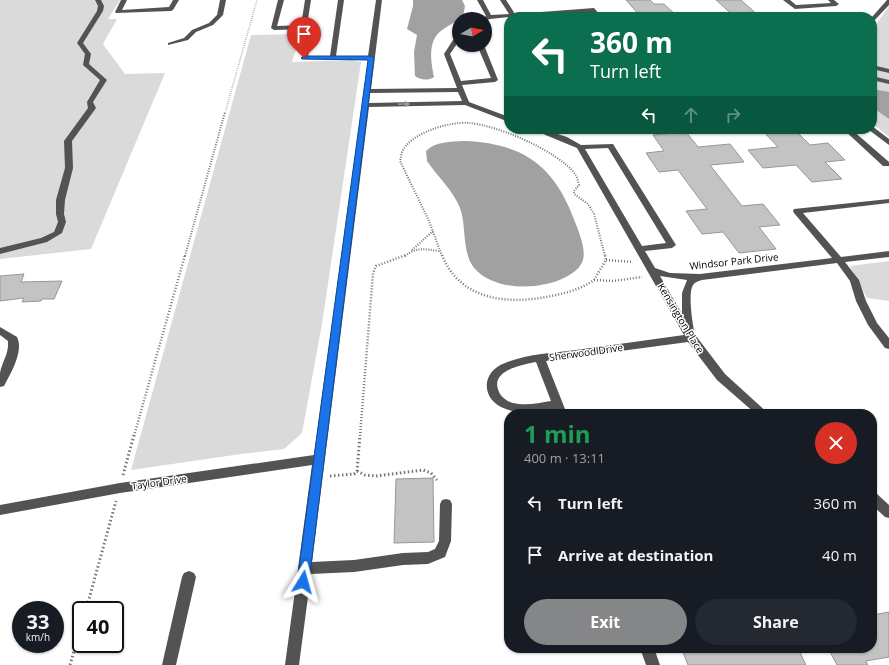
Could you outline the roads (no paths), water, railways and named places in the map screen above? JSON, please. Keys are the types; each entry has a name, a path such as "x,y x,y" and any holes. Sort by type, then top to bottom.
{"street":[{"path":"0,251 44,240 58,233 62,222 59,213 60,199 68,179 70,157 66,149 68,140 87,117 92,108 90,102 104,80 86,65 88,54 80,43 100,11 101,6 98,0"},
{"path":"124,0 118,12 171,9 176,0"},
{"path":"170,44 186,39 194,31 211,24 220,15 223,0"},
{"path":"281,0 274,28 310,27"},
{"path":"308,0 305,19 310,27 304,58 371,58"},
{"path":"333,58 341,0"},
{"path":"292,665 379,0"},
{"path":"480,0 485,12"},
{"path":"503,0 513,12"},
{"path":"786,0 795,7 836,4 831,0"},
{"path":"877,15 889,1"},
{"path":"568,12 594,10 595,12"},
{"path":"492,18 504,17"},
{"path":"452,48 447,54 466,103"},
{"path":"367,91 459,86 495,80 484,52"},
{"path":"877,67 889,71"},
{"path":"877,79 889,82"},
{"path":"365,105 466,103 504,118"},
{"path":"877,132 889,143"},
{"path":"550,134 580,147 610,146 672,245 640,249"},
{"path":"853,134 888,165"},
{"path":"580,147 652,270"},
{"path":"889,201 797,211 854,280 873,325 889,346"},
{"name":"Windsor Park Drive","path":"652,270 662,275 673,277 700,277 889,254"},
{"name":"Kensington Place","path":"652,270 691,338 721,377 757,409"},
{"path":"691,338 687,318 687,286 692,281 700,277"},
{"path":"0,330 13,340 14,348 11,361 0,383"},
{"name":"Sherwood Drive","path":"559,409 540,358 691,338"},
{"path":"538,409 509,406 498,400 491,386 492,377 496,371 516,363 540,358"},
{"name":"Taylor Drive","path":"0,510 120,488 319,459"},
{"path":"877,502 889,513"},
{"path":"304,568 354,566 403,559 428,558 440,553 445,541 446,504"},
{"path":"170,665 189,577"},
{"path":"648,653 653,665"}]}
